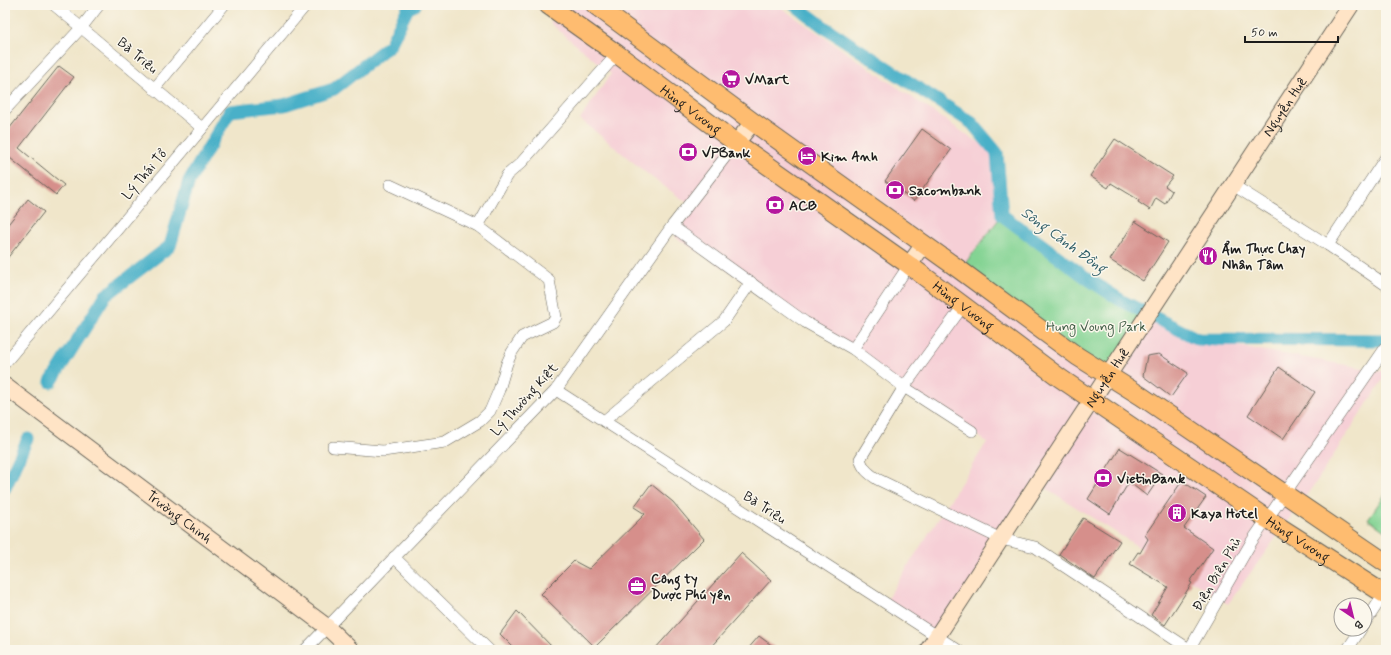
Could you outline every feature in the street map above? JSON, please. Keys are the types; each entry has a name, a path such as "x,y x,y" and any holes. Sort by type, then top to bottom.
{"main road":[{"name":"Hùng Vương","path":"548,5 617,54 736,143 909,265 1060,378 1267,519 1385,593"},
{"name":"Hùng Vương","path":"595,5 753,122 924,244 1077,356 1108,374 1386,563"},
{"name":"Nguyễn Huệ","path":"928,650 1351,5"},
{"path":"736,143 753,122"},
{"path":"909,265 924,244"},
{"name":"Trường Chinh","path":"5,386 328,627 351,650"}],"street":[{"name":"Bà Triệu","path":"54,5 202,128"},
{"path":"5,110 81,28 99,5"},
{"path":"154,88 224,5"},
{"name":"Lý Thái Tổ","path":"5,362 306,5"},
{"path":"478,226 507,175 521,163 617,54"},
{"name":"Lý Thường Kiệt","path":"305,650 556,390 672,226 736,143"},
{"path":"1328,245 1386,157"},
{"path":"333,447 383,451 445,442 480,421 490,411 499,390 507,363 522,337 553,322 556,317 549,280 478,226 390,185"},
{"path":"1233,185 1328,245 1386,285"},
{"path":"672,226 805,322 853,349 904,387 972,432"},
{"path":"853,349 909,265"},
{"path":"604,421 724,321 751,282"},
{"path":"963,306 904,387 860,459 862,466 868,473 877,479 1001,539 1035,547 1189,649"},
{"name":"Điện Biên Phủ","path":"1189,649 1252,541 1385,348"},
{"name":"Bà Triệu","path":"556,390 958,650"},
{"path":"394,557 489,650"},
{"path":"1373,611 1385,593"},
{"path":"1347,650 1356,637"}],"shaded area":[{"path":"564,5 777,5 970,137 997,153 1002,215 960,270 1148,312 1198,339 1386,372 1386,375 1316,482 1228,604 1038,483 937,636 885,602 987,442 737,276 675,237 693,207 650,176 580,119 611,74 550,23"}],"green space":[{"name":"Hung Voung Park","path":"1002,215 1088,279 1122,301 1148,312 1108,374 960,270"},
{"path":"1386,493 1386,532 1368,519"}],"building":[{"path":"59,66 74,77 19,148 64,185 56,195 5,154 5,134"},
{"path":"922,129 951,150 914,201 885,181"},
{"path":"1115,139 1173,176 1165,186 1172,191 1165,204 1156,198 1150,210 1138,202 1139,200 1111,183 1108,188 1090,176"},
{"path":"28,199 44,212 5,261 5,228"},
{"path":"1135,221 1168,242 1143,281 1110,260"},
{"path":"1159,354 1188,373 1171,397 1143,376 1147,356"},
{"path":"1279,367 1315,392 1283,439 1248,415"},
{"path":"1120,448 1162,474 1147,496 1129,482 1110,514 1088,499"},
{"path":"1182,481 1206,497 1184,528 1213,548 1190,582 1192,583 1165,625 1151,615 1168,587 1130,564 1138,552 1140,553 1148,539 1145,535"},
{"path":"651,484 673,502 704,539 595,647 541,594 574,561 589,569 645,514 634,507"},
{"path":"1083,518 1120,541 1095,579 1059,554"},
{"path":"741,553 771,580 708,650 654,650"},
{"path":"517,611 555,650 516,650 500,634"},
{"path":"759,636 778,650 747,650"}],"waterway":[{"name":"Sông Cánh Đồng","path":"51,382 105,296 170,246 189,181 230,111 284,105 334,89 390,45 408,8 415,5"},
{"name":"Sông Cánh Đồng","path":"795,5 824,27 972,123 997,153 1002,215 1088,279 1122,301 1198,339 1386,340"},
{"name":"Sông Cánh Đồng","path":"5,488 28,439"}],"place":[{"name":"VMart","path":"731,79"},
{"name":"VPBank","path":"688,152"},
{"name":"Kim Anh","path":"807,156"},
{"name":"Sacombank","path":"895,190"},
{"name":"ACB","path":"775,205"},
{"name":"Ẩm Thực Chay Nhân Tâm","path":"1208,256"},
{"name":"VietinBank","path":"1103,478"},
{"name":"Kaya Hotel","path":"1177,513"},
{"name":"Công ty Dược Phú yên","path":"637,586"}]}
